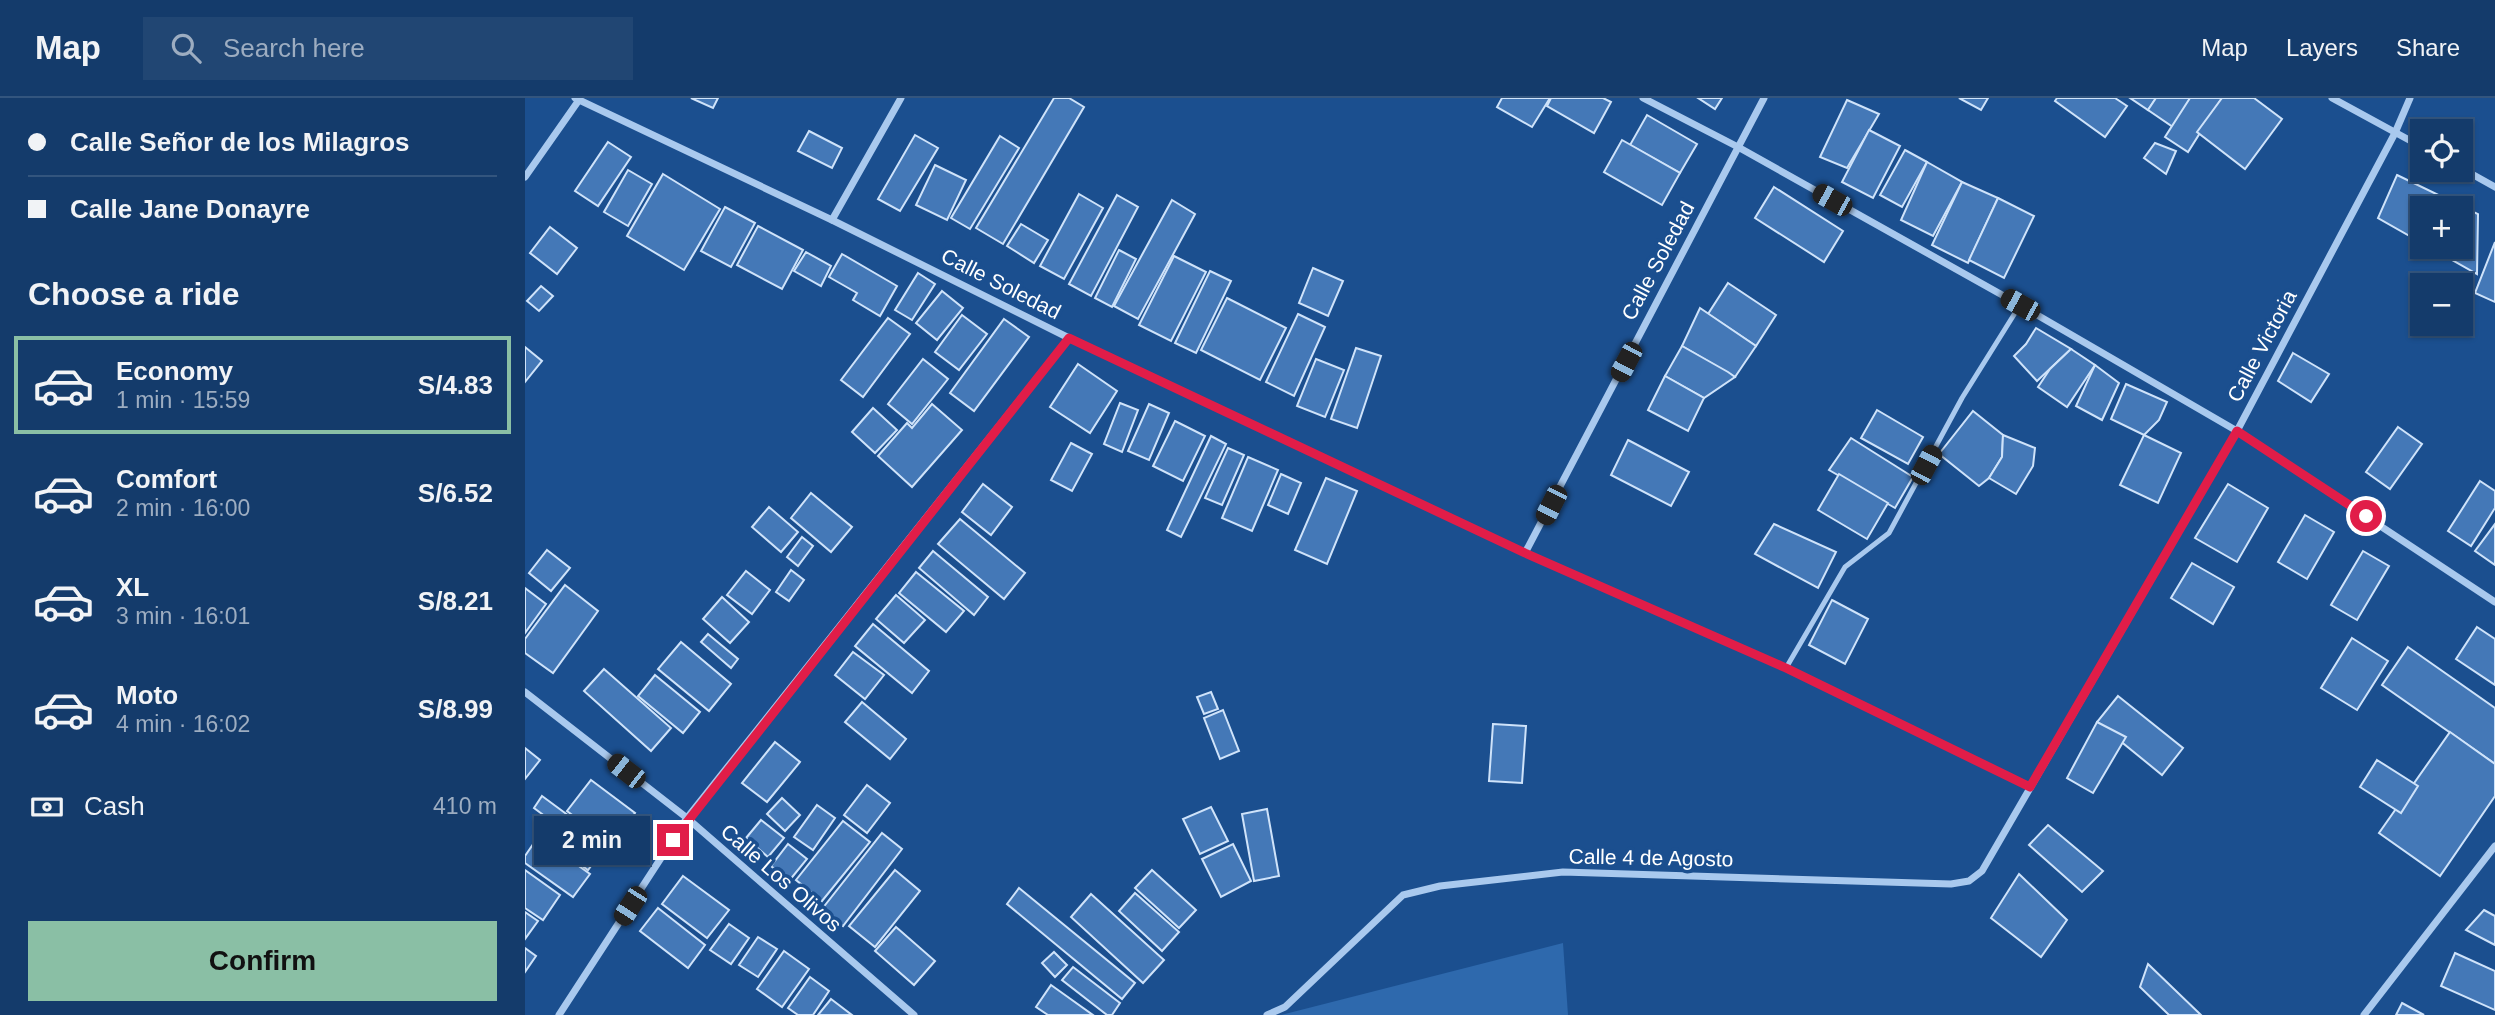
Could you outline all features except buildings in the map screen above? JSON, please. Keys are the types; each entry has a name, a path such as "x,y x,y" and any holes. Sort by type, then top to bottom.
{"street":[{"path":"832,220 901,98"},
{"path":"1643,98 1738,147 2020,305 2237,431 2495,602"},
{"name":"Calle Soledad","path":"1525,553 1764,98"},
{"path":"2332,98 2410,141"},
{"name":"Calle Victoria","path":"2030,787 2237,431 2395,133 2410,98"},
{"path":"525,177 577,99"},
{"name":"Calle Soledad","path":"577,99 832,220 1069,338 1525,553 1786,668 2030,787"},
{"path":"2473,175 2495,187"},
{"path":"559,1015 687,818 1069,338"},
{"name":"Calle Los Olivos","path":"525,692 687,818 914,1015"},
{"name":"Calle 4 de Agosto","path":"1267,1015 1285,1007 1403,895 1440,886 1563,872 1951,884 1969,881 1982,871 2030,787"},
{"path":"2364,1015 2495,846"}],"lane":[{"path":"1786,668 1845,567 1889,533 1962,398 2020,305"}],"shaded area":[{"path":"1563,943 1568,1015 1281,1015"}],"route":[{"path":"673,840 687,818 1069,338 1525,553 1786,668 2030,787 2237,431 2366,516"}]}
